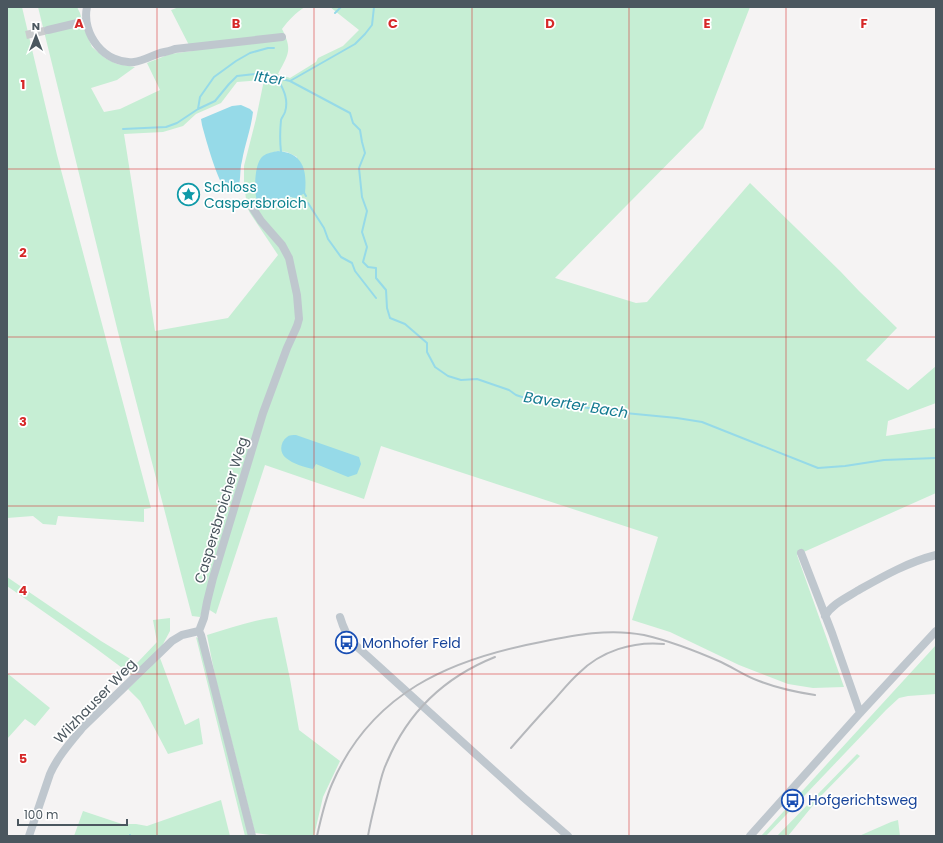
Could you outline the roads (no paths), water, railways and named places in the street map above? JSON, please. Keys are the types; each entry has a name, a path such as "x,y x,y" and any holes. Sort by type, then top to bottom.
{"street":[{"path":"87,7 86,21 90,34 98,47 108,55 120,61 132,62 143,60 175,49 282,37"},
{"path":"48,30 86,21"},
{"name":"Caspersbroicher Weg","path":"199,631 204,618 213,578 263,413 299,319 297,295 289,258 282,245 261,221 250,204"},
{"path":"801,553 860,713"},
{"path":"825,616 832,608 848,596 874,581 936,555"},
{"path":"340,617 344,630 353,643 568,836"},
{"path":"750,836 936,630"},
{"path":"199,631 252,836"},
{"name":"Wilzhauser Weg","path":"29,836 52,770 74,738 98,712 172,640 182,635 199,631"}],"water":[{"path":"241,105 253,112 241,165 238,188 236,192 228,193 220,181 216,171 206,141 201,119 232,106"},
{"path":"278,151 287,152 293,155 302,164 305,177 305,193 296,198 289,197 261,202 257,201 255,184 256,171 260,160 268,153"},
{"path":"296,435 359,457 361,464 357,474 348,477 316,464 313,469 289,460 282,453 281,448 283,442 288,436"}],"waterway":[{"path":"335,13 341,7"},
{"name":"Itter","path":"123,129 166,127 177,123 198,109 215,101 237,76 255,74 290,81 355,44 372,25 374,7"},
{"path":"198,109 200,97 214,77 250,53 268,48 274,48"},
{"path":"278,79 285,94 286,103 285,112 281,120 281,152"},
{"name":"Baverter Bach","path":"290,81 350,113 353,123 360,130 365,153 359,168 362,197 367,211 362,232 367,247 363,262 368,267 376,268 376,278 386,290 387,308 390,318 405,324 427,343 427,352 435,367 448,376 461,380 477,379 509,390 516,395 525,398 533,397 559,404 702,422 818,468 845,466 884,460 936,458"},
{"path":"303,191 306,196"},
{"path":"308,203 324,228 328,239 341,257 352,263 355,271 376,298"}],"tunnel":[{"path":"26,35 48,30"}],"railway":[{"path":"317,836 325,803 332,784 348,752 368,726 391,704 417,685 445,670 507,649 592,633 631,633 654,637 693,650 721,662 749,677 786,690 815,695"},
{"path":"511,748 572,679 588,665 607,653 618,649 641,644 664,644"},
{"path":"368,836 383,771 406,727 417,712 444,686 477,665 495,657"}],"place":[{"name":"Schloss Caspersbroich","path":"189,195"},
{"name":"Monhofer Feld","path":"347,643"},
{"name":"Hofgerichtsweg","path":"792,800"}]}
